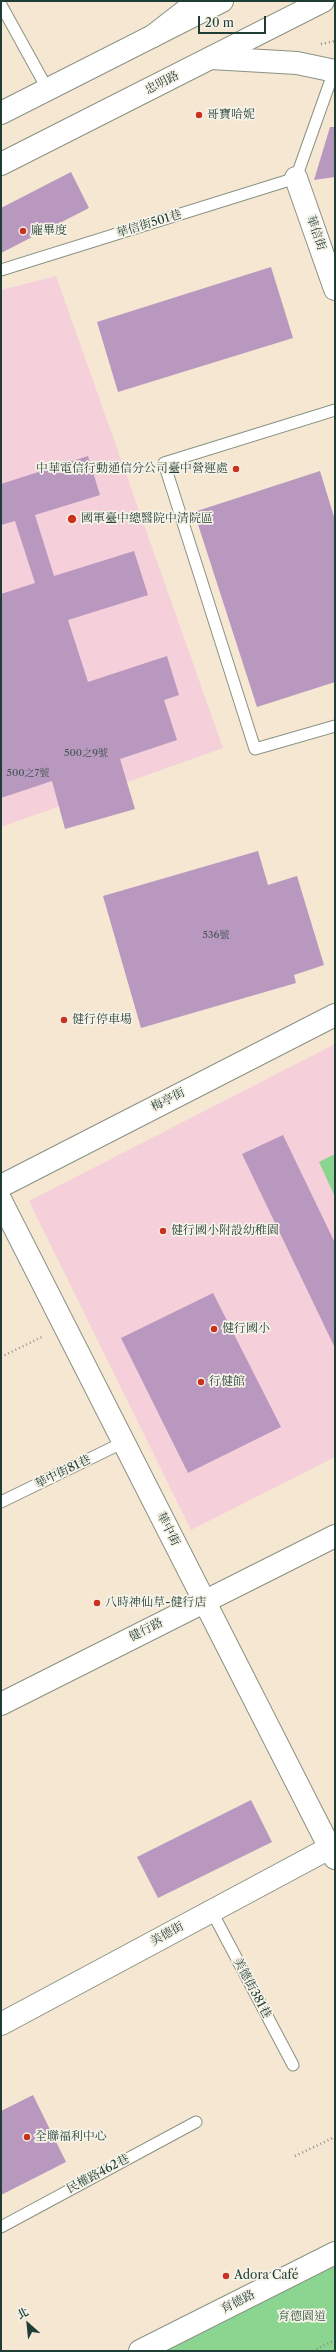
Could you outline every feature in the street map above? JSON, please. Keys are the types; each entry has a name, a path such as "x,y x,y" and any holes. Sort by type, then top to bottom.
{"street":[{"path":"153,36 198,1"},
{"path":"1,114 222,1"},
{"name":"忠明路","path":"1,164 323,1"},
{"path":"211,58 297,63 334,71"},
{"name":"華信街","path":"296,178 335,289"},
{"name":"梅亭街","path":"1,1186 335,1015"},
{"name":"華中街","path":"1,1201 204,1601 333,1850"},
{"name":"健行路","path":"1,1704 335,1536"},
{"name":"美德街","path":"1,2024 211,1910 333,1850"},
{"name":"育德路","path":"140,2351 335,2253"}],"lane":[{"path":"1,5 48,90"},
{"path":"296,178 334,71"},
{"name":"華信街501巷","path":"1,270 296,178"},
{"path":"335,410 164,463 255,749 335,726"},
{"name":"華中街81巷","path":"1,1502 124,1442"},
{"name":"美德街381巷","path":"211,1910 293,2065"},
{"name":"民權路462巷","path":"1,2227 196,2122"}],"path":[{"path":"320,44 335,41"},
{"path":"1,1357 65,1326"},
{"path":"295,2156 335,2137"},
{"path":"313,2351 335,2340"}],"shaded area":[{"name":"國軍臺中總醫院中清院區","path":"56,276 223,748 1,827 1,290"},
{"name":"健行國小","path":"335,1044 335,1457 191,1530 29,1201"}],"green space":[{"path":"335,1154 335,1197 319,1162"},
{"name":"育德園道","path":"335,2264 335,2351 164,2351"}],"building":[{"path":"330,127 335,127 335,177 314,180"},
{"name":"龐畢度","path":"71,172 89,208 1,253 1,208"},
{"path":"271,267 293,338 118,392 97,322"},
{"path":"88,456 100,495 35,515 54,576 134,551 148,595 68,620 88,682 167,656 179,695 164,700 177,740 120,759 135,809 65,829 52,781 1,798 1,594 35,583 15,521 1,525 1,484"},
{"path":"320,471 335,520 335,682 257,707 194,512"},
{"path":"258,851 268,885 297,876 324,965 294,975 296,983 141,1028 103,896"},
{"path":"283,1135 335,1243 335,1348 242,1154"},
{"name":"行健館","path":"213,1293 281,1427 188,1473 121,1338"},
{"path":"251,1800 272,1842 158,1898 137,1857"},
{"name":"全聯福利中心","path":"33,2095 66,2162 1,2195 1,2111"}],"place":[{"name":"哥寶哈妮","path":"199,115"},
{"name":"龐畢度","path":"23,231"},
{"name":"中華電信行動通信分公司臺中營運處","path":"236,469"},
{"name":"國軍臺中總醫院中清院區","path":"72,519"},
{"name":"健行停車場","path":"64,1020"},
{"name":"健行國小附設幼稚園","path":"163,1231"},
{"name":"健行國小","path":"214,1329"},
{"name":"行健館","path":"201,1382"},
{"name":"八時神仙草-健行店","path":"97,1603"},
{"name":"全聯福利中心","path":"27,2137"},
{"name":"Adora Café","path":"226,2276"}]}
